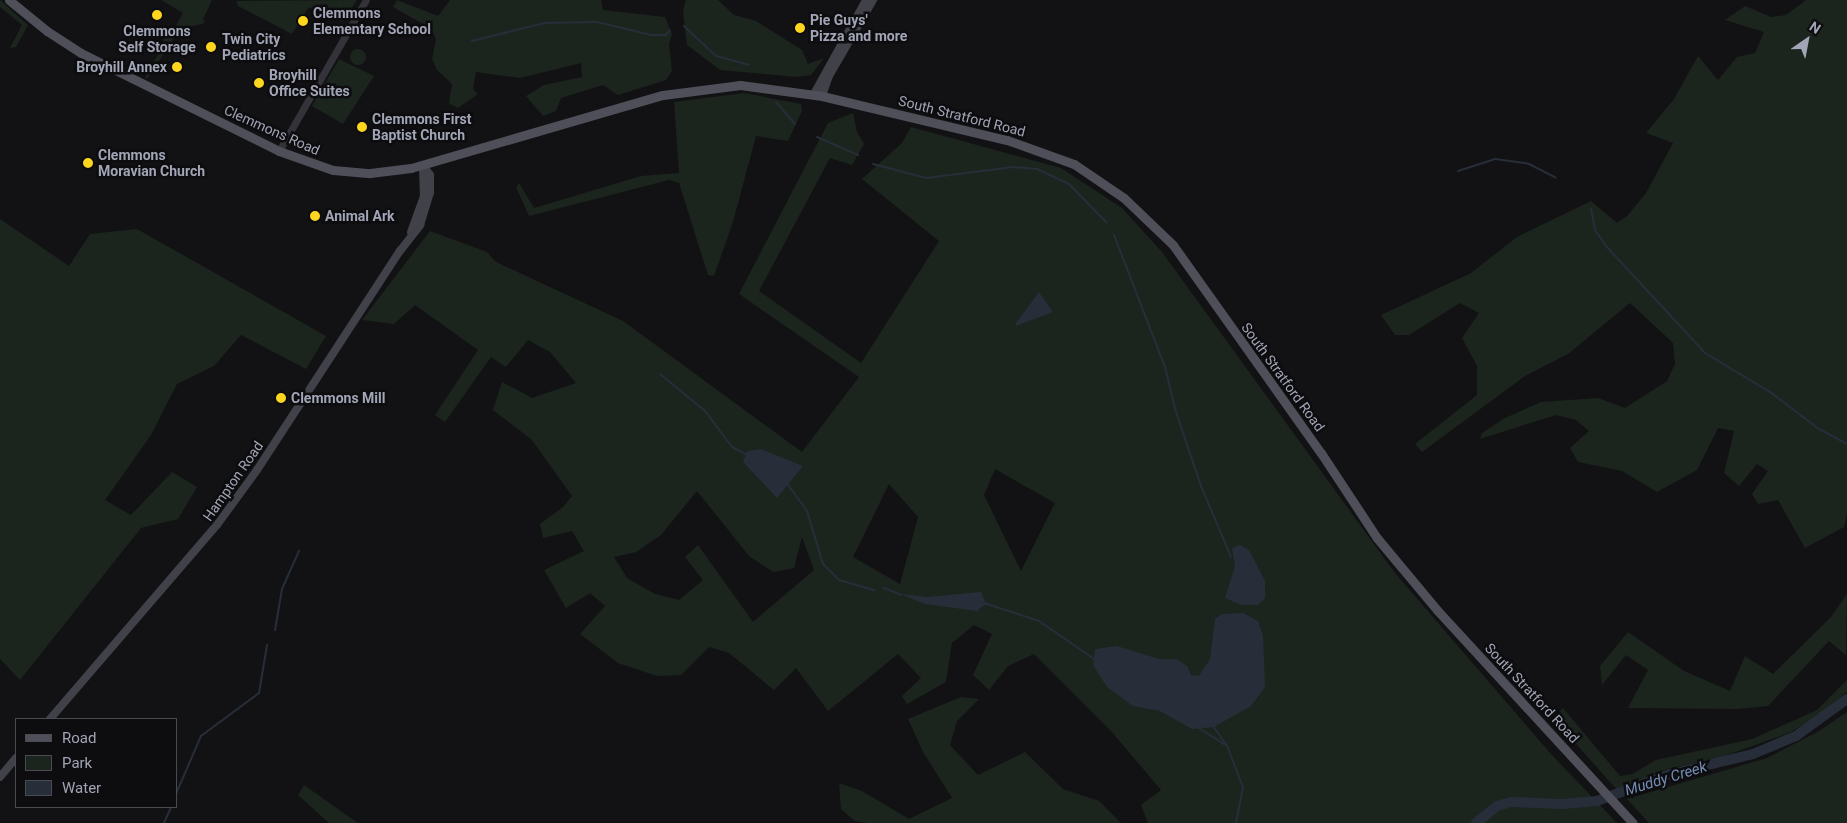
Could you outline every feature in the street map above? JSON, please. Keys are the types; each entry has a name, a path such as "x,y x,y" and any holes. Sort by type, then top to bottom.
{"main road":[{"name":"Clemmons Road","path":"9,0 76,50 279,151 326,168 348,172 390,172 423,165 685,90 749,85 818,95"},
{"path":"818,95 866,0"},
{"path":"818,95 873,0"},
{"name":"South Stratford Road","path":"818,95 1044,152 1088,172 1140,211 1173,245 1377,538 1437,610 1633,823"},
{"name":"Hampton Road","path":"51,718 236,502 410,236 420,225 429,199 430,176 423,165"},
{"path":"0,777 15,759"}],"street":[{"path":"279,151 366,0"}],"green space":[{"path":"0,0 28,25 16,47 10,48 22,25 0,7"},
{"path":"161,0 212,0 203,19 205,23 180,29 147,79 145,77 162,48 165,35 170,36 183,13"},
{"name":"Clemmons Elementary School","path":"357,0 342,22 309,7 292,34 238,6 236,1"},
{"path":"397,0 438,16 450,0 601,0 603,10 665,17 672,34 669,44 672,71 666,80 618,95 603,85 561,98 556,111 543,116 526,96 544,85 582,77 581,63 520,78 476,72 473,89 478,94 458,108 449,103 452,84 437,70 432,59 436,40 432,29 393,7"},
{"path":"686,0 718,0 734,15 756,21 802,50 808,64 824,58 811,75 796,77 720,70 687,45 683,11"},
{"path":"1806,0 1847,0 1847,514 1844,527 1805,548 1778,500 1758,504 1752,494 1768,471 1757,464 1739,486 1724,473 1734,431 1718,428 1697,470 1657,492 1622,471 1578,462 1570,448 1589,431 1576,420 1556,415 1480,439 1482,433 1505,418 1541,402 1598,398 1625,408 1667,381 1675,364 1673,343 1630,303 1568,354 1525,376 1422,452 1415,444 1477,395 1477,366 1462,338 1479,313 1460,303 1409,335 1395,335 1381,315 1471,273 1517,237 1591,201 1617,223 1627,216 1646,193 1673,143 1646,133 1674,99 1698,56 1718,80 1737,57 1755,53 1764,32 1725,20 1745,6 1771,17 1786,15"},
{"path":"358,49 364,51 366,57 364,63 358,65 352,63 350,57 352,51"},
{"path":"339,59 374,76 343,124 312,106"},
{"path":"744,93 801,104 802,111 788,141 756,136 733,222 714,276 708,275 679,183 669,180 529,216 516,187 519,183 534,208 641,176 679,173 674,102"},
{"path":"853,113 857,132 864,144 852,165 830,158 759,291 861,363 939,241 862,179 902,143 911,127 1061,168 1122,208 1162,252 1395,573 1551,754 1617,823 1148,823 1141,805 1161,790 1111,731 1034,654 1008,666 989,690 973,675 992,634 974,625 952,643 946,682 907,704 902,696 921,678 898,654 828,711 796,668 774,690 729,653 709,647 681,675 657,676 618,663 580,634 605,606 590,593 566,608 544,570 584,551 572,531 543,538 540,524 563,507 572,496 532,440 493,410 502,382 532,398 576,383 550,352 528,340 506,367 491,357 445,422 435,415 478,350 415,305 394,324 362,320 430,231 487,252 496,262 623,321 802,452 859,377 739,294 828,123","holes":["995,469 1055,503 1021,571 984,495","889,484 918,517 900,584 853,557","697,491 749,556 773,572 794,568 802,537 814,570 753,622 698,545 685,557 703,580 679,600 655,594 627,578 614,557 636,552 661,535"]},
{"path":"0,219 69,266 90,234 137,229 326,336 306,369 241,335 214,366 177,384 151,435 105,500 131,515 172,472 197,487 178,519 141,528 20,680 0,659"},
{"path":"1847,594 1846,655 1829,641 1768,706 1737,709 1628,708 1648,670 1626,655 1602,685 1600,666 1628,632 1684,671 1730,691 1745,656 1773,674 1831,617"},
{"path":"1847,680 1847,692 1818,716 1789,733 1724,756 1667,769 1617,790 1553,718 1563,708 1620,776 1632,774 1656,760 1752,739 1817,710"},
{"path":"961,697 979,699 957,721 950,745 978,775 1025,752 1063,789 1099,801 1121,823 868,823 855,821 841,809 839,783 862,791 909,819 952,798 923,752 908,719"},
{"path":"1847,712 1847,823 1649,823 1627,799 1767,758 1819,731"},
{"path":"304,785 358,823 329,823 298,795"}],"water":[{"path":"1039,292 1053,312 1016,326 1016,323"},
{"path":"761,449 803,466 777,498 743,462 747,451"},
{"path":"1240,545 1249,550 1265,581 1265,598 1258,605 1241,605 1225,598 1235,566 1232,548"},
{"path":"981,592 986,604 977,611 925,604 900,594 927,597"},
{"path":"1243,613 1258,621 1263,636 1265,687 1251,706 1214,727 1192,729 1160,711 1133,706 1107,687 1093,665 1095,649 1117,646 1159,659 1176,659 1187,666 1191,675 1199,676 1210,659 1215,619 1222,614"}],"waterway":[{"path":"472,41 545,23 597,22 651,35 666,35 670,30"},
{"path":"684,26 716,56 749,65"},
{"path":"776,102 795,124"},
{"path":"817,137 858,155"},
{"path":"1458,171 1495,159 1529,164 1556,178"},
{"path":"873,164 926,178 1013,167 1037,169 1069,184 1107,223"},
{"path":"1591,209 1595,230 1606,246 1705,353 1770,392 1819,429 1847,444"},
{"path":"1114,235 1165,367 1176,412 1201,486 1231,557"},
{"path":"660,374 705,411 732,447 747,455"},
{"path":"786,482 807,511 823,564 839,580 875,590"},
{"path":"275,630 282,589 299,551"},
{"path":"884,588 901,595"},
{"path":"984,603 1039,621 1094,659"},
{"path":"178,789 201,736 259,693 267,645"},
{"name":"Muddy Creek","path":"1476,823 1497,806 1511,802 1563,804 1597,801 1670,774 1753,754 1796,736 1847,699"},
{"path":"1213,726 1227,746 1243,787 1236,823"},
{"path":"1199,728 1224,744"},
{"path":"164,823 171,808"}],"place":[{"name":"Clemmons Self Storage","path":"157,15"},
{"name":"Clemmons Elementary School","path":"303,21"},
{"name":"Pie Guys' Pizza and more","path":"800,28"},
{"name":"Twin City Pediatrics","path":"211,47"},
{"name":"Broyhill Annex","path":"177,67"},
{"name":"Broyhill Office Suites","path":"259,83"},
{"name":"Clemmons First Baptist Church","path":"362,127"},
{"name":"Clemmons Moravian Church","path":"88,163"},
{"name":"Animal Ark","path":"315,216"},
{"name":"Clemmons Mill","path":"281,398"}]}
